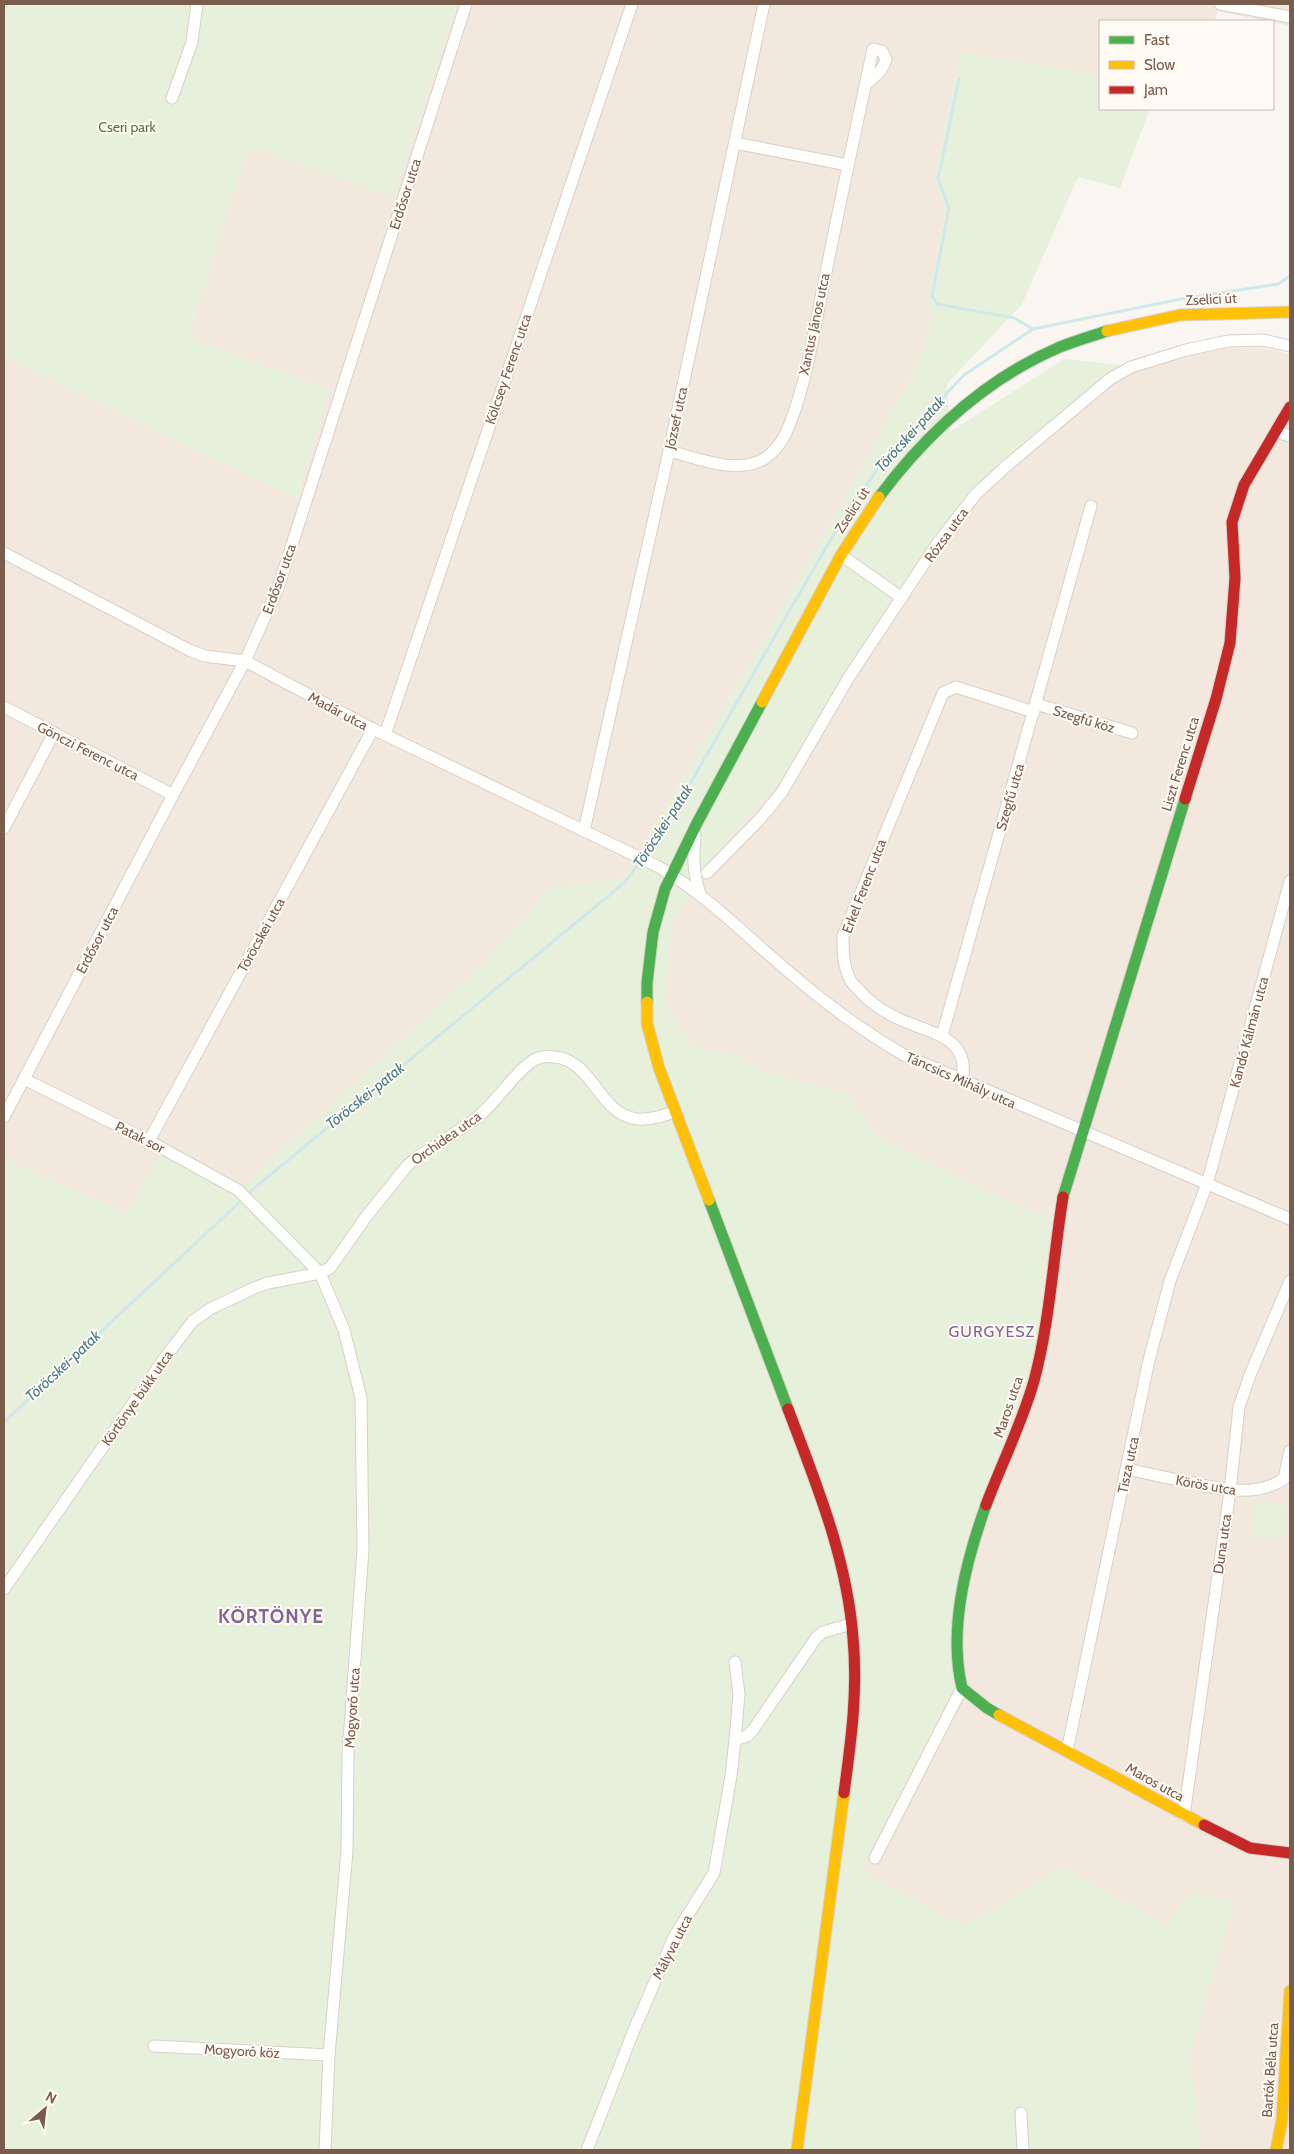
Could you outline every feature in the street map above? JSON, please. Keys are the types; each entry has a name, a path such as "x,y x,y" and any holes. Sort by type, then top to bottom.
{"main road":[{"name":"Zselici út","path":"797,2150 854,1721 855,1665 852,1624 841,1564 826,1510 674,1112 659,1068 648,1023 647,997 648,967 657,913 672,874 697,823 841,555 869,509 889,482 922,442 946,418 991,384 1032,359 1096,334 1166,317 1290,312"},
{"name":"Liszt Ferenc utca","path":"1083,1132 1216,699 1230,643 1235,578 1232,522 1244,485 1290,407"},
{"name":"Maros utca","path":"1083,1132 1063,1196 1056,1234 1042,1343 1034,1380 1018,1427 983,1514 962,1593 957,1659 962,1688 987,1708 1232,1840 1250,1848 1290,1853"},
{"name":"Bartók Béla utca","path":"1276,2150 1282,2120 1290,1991"}],"street":[{"path":"172,98 192,42 198,4"},
{"name":"Erdősor utca","path":"4,1116 245,661 278,588 466,4"},
{"name":"Kölcsey Ferenc utca","path":"384,735 632,4"},
{"name":"József utca","path":"584,831 669,452 764,4"},
{"path":"1220,4 1270,8 1290,17"},
{"name":"Xantus János utca","path":"669,452 733,466 750,466 765,458 776,449 785,434 805,374 866,84"},
{"path":"735,142 848,165"},
{"name":"Rózsa utca","path":"707,873 760,819 782,792 849,678 938,544 976,494 1110,379 1131,367 1186,350 1228,341 1263,340 1290,346"},
{"path":"1276,432 1290,436"},
{"name":"Szegfű utca","path":"942,1036 1091,506"},
{"name":"Madár utca","path":"4,553 189,650 205,656 245,661 384,735 633,853 672,874"},
{"path":"841,555 902,598"},
{"name":"Szegfű köz","path":"943,693 956,687 1132,733"},
{"name":"Erkel Ferenc utca","path":"942,1036 895,1017 867,999 849,979 843,957 843,936 943,693"},
{"name":"Gönczi Ferenc utca","path":"4,707 173,795"},
{"name":"Töröcskei utca","path":"149,1140 374,729"},
{"path":"4,828 54,733"},
{"path":"697,823 693,860 694,876 700,894"},
{"name":"Táncsics Mihály utca","path":"672,874 700,894 838,1013 871,1036 904,1055 1290,1219"},
{"name":"Kandó Kálmán utca","path":"1207,1184 1290,880"},
{"path":"942,1036 957,1048 962,1056 964,1072 962,1081"},
{"name":"Orchidea utca","path":"320,1273 330,1268 338,1259 366,1217 407,1166 478,1117 495,1102 525,1066 537,1058 549,1056 564,1058 576,1064 588,1076 606,1101 619,1112 635,1118 651,1119 674,1112"},
{"name":"Patak sor","path":"24,1079 149,1140 238,1190 320,1273"},
{"name":"Tisza utca","path":"1067,1751 1128,1469 1149,1360 1170,1281 1207,1184"},
{"name":"Körtönye bükk utca","path":"4,1589 166,1356 193,1321 210,1309 254,1288 268,1283 320,1273"},
{"name":"Mogyoró utca","path":"320,1273 344,1330 361,1398 363,1439 363,1550 348,1754 347,1851 329,2055 325,2150"},
{"name":"Duna utca","path":"1184,1815 1230,1491 1239,1407 1290,1281"},
{"name":"Körös utca","path":"1128,1469 1230,1491 1247,1491 1272,1487 1284,1479 1290,1451"},
{"path":"735,1740 747,1736 753,1730 816,1638 823,1632 852,1624"},
{"name":"Mályva utca","path":"588,2150 634,2030 674,1937 714,1873 731,1776 735,1740 739,1694 735,1662"},
{"path":"875,1858 962,1688"},
{"name":"Mogyoró köz","path":"154,2046 329,2055"},
{"path":"1021,2113 1023,2150"}],"shaded area":[{"path":"457,4 1290,4 1290,26 1274,23 1274,20 1261,20 1217,11 1215,20 1099,20 1099,75 961,51 934,178 946,209 927,300 932,318 915,370 845,498 625,877 549,889 482,965 244,1185 166,1142 127,1213 4,1159 4,357 296,499 330,390 188,337 249,147 393,196"},
{"path":"1260,347 1290,354 1290,2150 1202,2150 1190,2054 1234,1902 1165,1925 1063,1867 963,1927 862,1871 958,1690 951,1656 1051,1219 966,1182 875,1134 846,1093 769,1073 735,1055 691,1046 665,1000 672,926 703,867 777,784 962,515 1035,446 1130,366 1216,348"}],"green space":[{"name":"Cseri park","path":"4,4 457,4 393,197 249,147 188,337 330,390 296,499 4,357"},
{"path":"961,51 1099,75 1099,110 1150,110 1120,188 1078,177 1022,304 947,384 950,432 1064,359 1130,366 1035,446 962,515 777,784 703,867 672,926 665,1000 691,1046 735,1055 769,1073 846,1093 875,1134 966,1182 1051,1219 1037,1343 1012,1426 979,1511 958,1689 862,1871 963,1926 1063,1867 1165,1925 1192,1893 1235,1901 1190,2054 1202,2150 4,2150 4,1159 127,1213 166,1141 244,1185 482,965 549,889 625,877 845,498 915,370 932,318 927,300 946,209 934,178"},
{"path":"1254,1501 1284,1504 1282,1540 1251,1537"}],"waterway":[{"path":"959,79 938,179 949,208 932,296 937,304 1014,318 1033,329"},
{"name":"Töröcskei-patak","path":"644,856 661,834 839,525 882,462 964,375 1033,329 1186,298 1278,284 1290,276"},
{"name":"Töröcskei-patak","path":"247,1194 624,883 641,861"},
{"name":"Töröcskei-patak","path":"4,1422 243,1199"}],"traffic: fast":[{"path":"879,497 917,451 959,410 982,392 1033,360 1060,347 1107,331"},
{"path":"647,1002 647,983 653,932 665,889 697,823 762,702"},
{"path":"1063,1197 1185,799"},
{"path":"709,1200 788,1409"},
{"path":"986,1505 972,1549 961,1595 957,1642 958,1665 962,1688 999,1715"}],"traffic: slow":[{"path":"1107,331 1180,315 1290,312"},
{"path":"762,702 841,555 879,497"},
{"path":"647,1002 647,1023 659,1068 709,1200"},
{"path":"999,1715 1204,1825"},
{"path":"797,2150 844,1793"},
{"path":"1276,2150 1282,2120 1290,1991"}],"traffic: jam":[{"path":"1185,799 1216,699 1230,643 1235,578 1232,522 1244,485 1290,407"},
{"path":"986,1505 1018,1428 1034,1381 1048,1312 1063,1197"},
{"path":"788,1409 829,1521 850,1608 855,1677 844,1793"},
{"path":"1204,1825 1250,1848 1290,1853"}],"district":[{"name":"GURGYESZ","path":"992,1331"},
{"name":"KÖRTÖNYE","path":"271,1616"}]}
